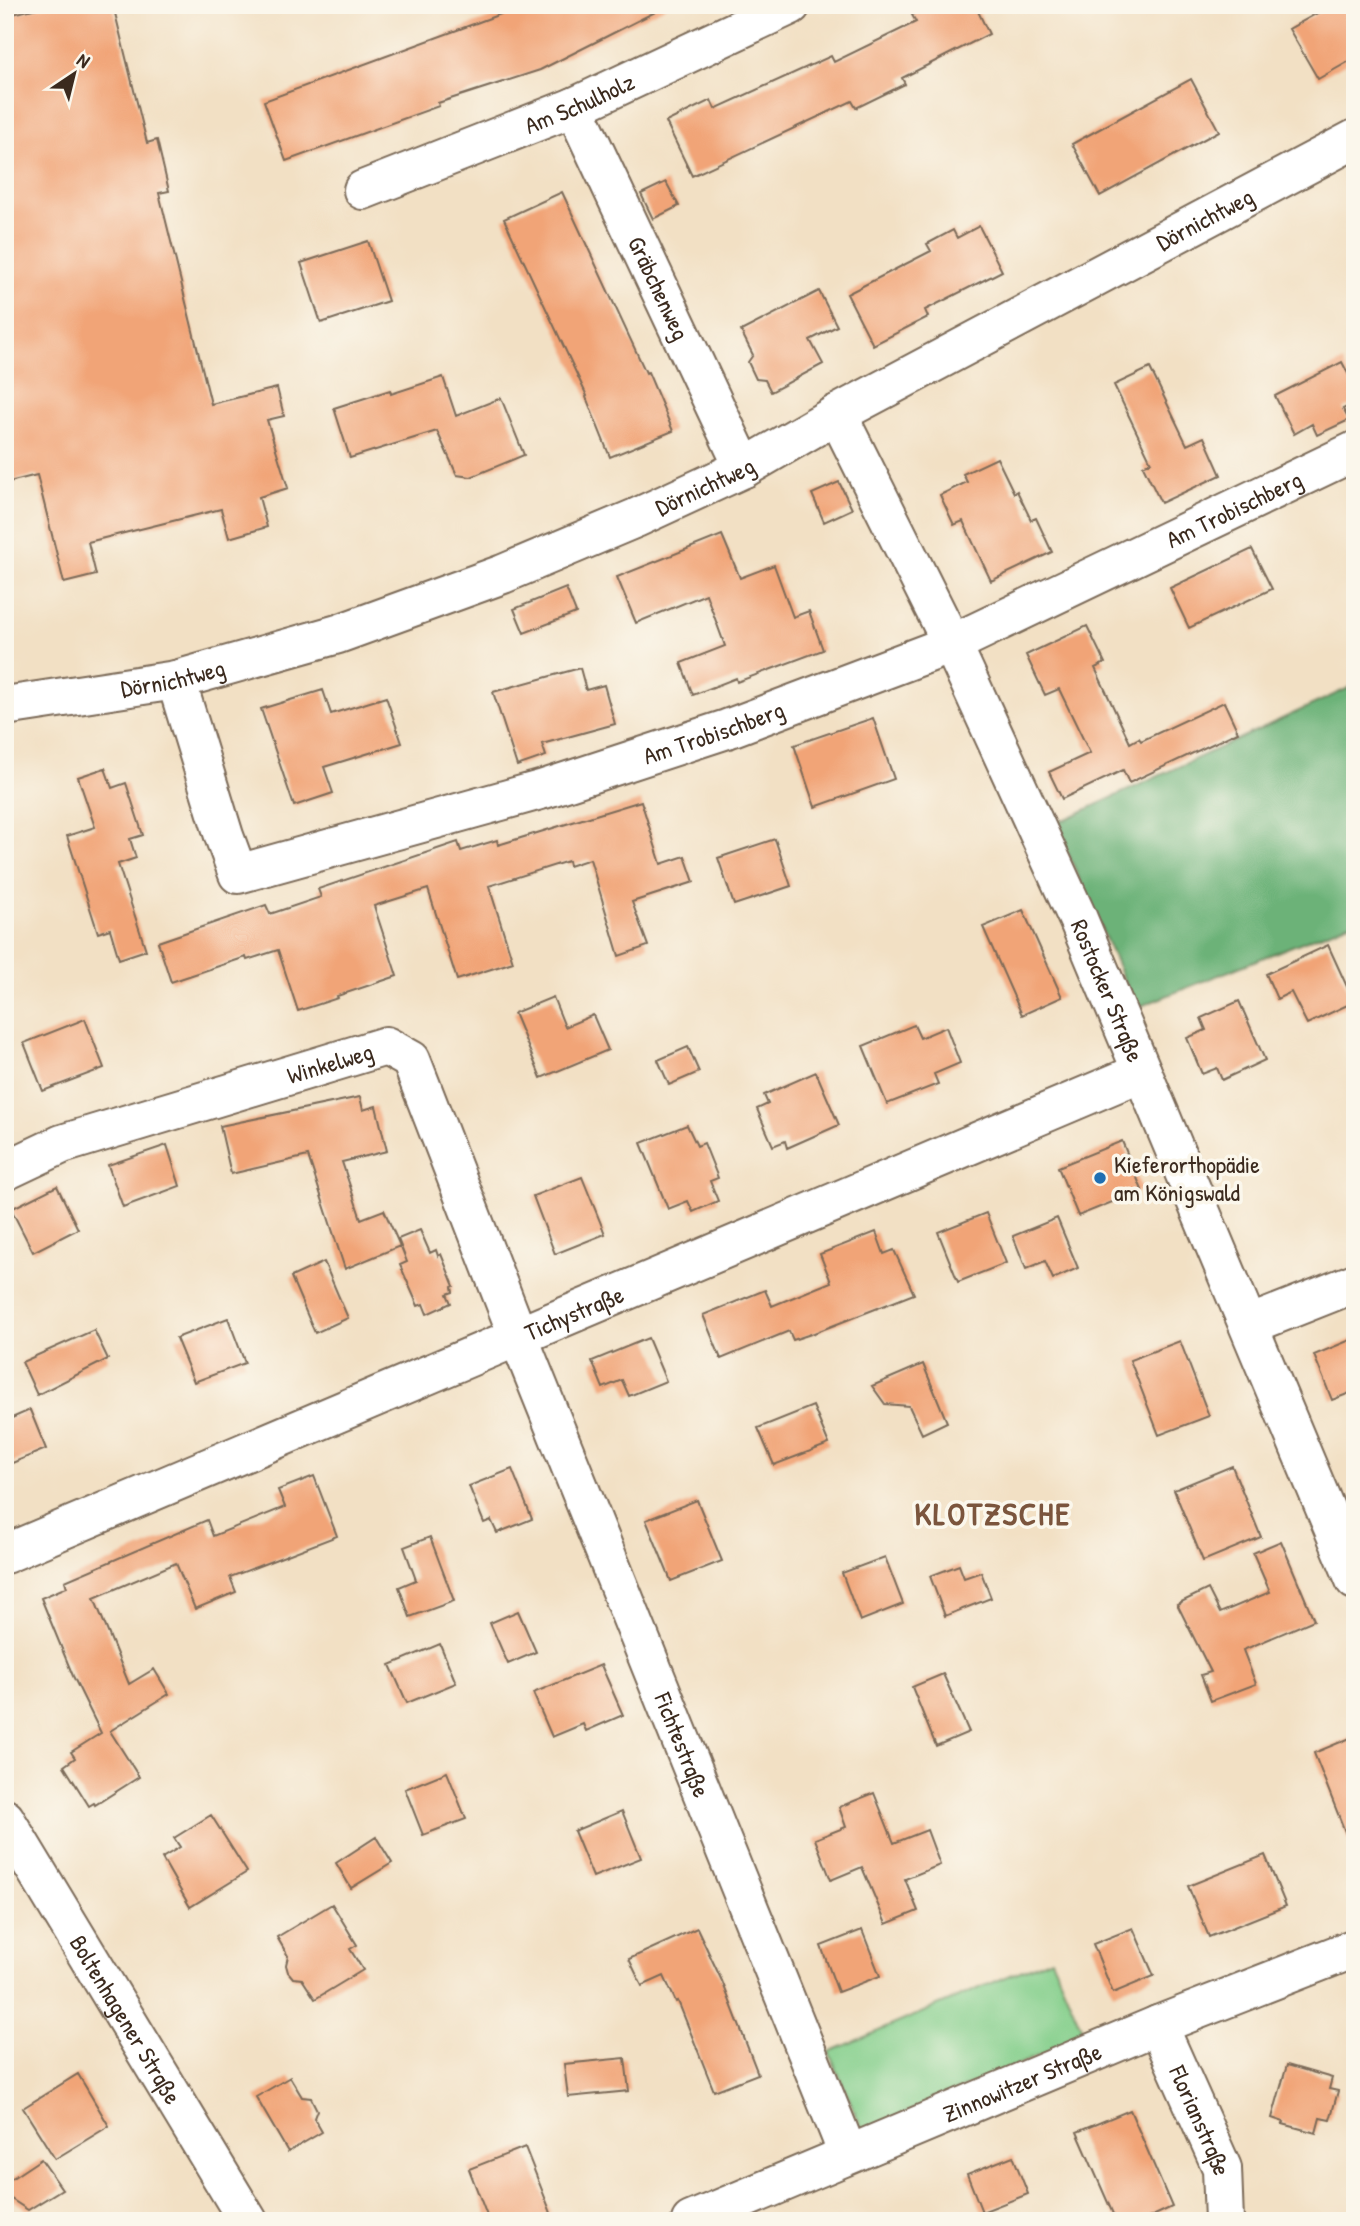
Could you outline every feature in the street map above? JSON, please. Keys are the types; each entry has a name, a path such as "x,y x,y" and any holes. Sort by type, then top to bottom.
{"street":[{"name":"Am Schulholz","path":"363,190 574,107 791,5"},
{"name":"Gräbchenweg","path":"574,107 744,468"},
{"name":"Dörnichtweg","path":"5,706 176,680 338,634 503,575 744,468 837,414 1355,138"},
{"name":"Rostocker Straße","path":"837,414 952,644 1078,919 1355,1580"},
{"name":"Am Trobischberg","path":"176,680 238,874 544,789 727,729 952,644 1355,451"},
{"name":"Winkelweg","path":"5,1171 62,1144 386,1046 411,1060 518,1336"},
{"name":"Tichystraße","path":"5,1554 1142,1072"},
{"path":"1249,1325 1355,1283"},
{"name":"Fichtestraße","path":"518,1336 848,2154"},
{"name":"Boltenhagener Straße","path":"5,1819 248,2221"},
{"name":"Zinnowitzer Straße","path":"691,2221 1158,2025 1355,1948"},
{"name":"Florianstraße","path":"1158,2025 1222,2168 1224,2221"}],"green space":[{"path":"1355,685 1355,921 1136,1008 1055,824"},
{"path":"1051,1958 1085,2036 863,2131 829,2052"}],"building":[{"path":"49,5 113,5 147,143 157,140 169,191 159,193 211,404 277,388 284,416 267,420 288,488 259,497 267,527 229,538 221,509 88,542 96,575 64,583 37,475 5,483 5,16"},
{"path":"525,5 669,5 540,70 438,103 439,106 286,161 264,101"},
{"path":"931,5 975,5 989,34 902,78 905,84 856,108 852,101 692,176 666,122 711,100 715,109 831,56 834,62 916,22 912,15"},
{"path":"1332,5 1355,5 1355,58 1318,79 1289,29"},
{"path":"1191,79 1219,131 1100,196 1072,144"},
{"path":"666,182 679,206 653,219 641,194"},
{"path":"562,192 646,373 648,372 673,431 610,457 587,396 504,219"},
{"path":"979,226 1002,271 925,310 928,317 873,345 847,294 931,251 927,244 953,230 957,238"},
{"path":"368,241 388,301 321,323 301,263"},
{"path":"819,291 837,326 810,340 823,364 771,392 765,380 756,379 748,362 753,355 741,331"},
{"path":"1342,362 1355,387 1355,403 1343,409 1349,420 1317,435 1312,424 1294,434 1275,396"},
{"path":"1150,368 1187,445 1204,437 1221,475 1161,503 1143,466 1151,462 1114,385"},
{"path":"443,377 456,416 501,398 524,455 471,477 457,475 437,431 350,458 334,408 390,390 391,394"},
{"path":"997,458 1031,520 1036,518 1052,552 991,581 963,521 954,525 940,495 967,482 963,474"},
{"path":"839,482 852,509 824,522 812,494"},
{"path":"722,535 740,578 774,565 793,617 809,611 823,650 737,682 736,678 693,695 681,663 725,646 706,594 636,623 617,577"},
{"path":"1252,549 1272,589 1189,628 1170,588"},
{"path":"566,588 576,613 524,633 514,609"},
{"path":"1087,626 1105,663 1095,668 1130,743 1139,738 1141,741 1224,702 1238,732 1129,783 1123,770 1062,799 1049,772 1090,753 1059,689 1045,695 1026,655"},
{"path":"580,668 586,690 604,685 615,724 542,744 546,756 517,766 493,692"},
{"path":"323,690 331,714 386,697 402,743 324,767 333,793 294,806 261,709"},
{"path":"873,718 894,779 815,807 794,745"},
{"path":"105,768 112,788 126,783 143,835 130,839 136,858 118,864 146,950 119,959 110,929 98,933 67,836 95,827 78,777"},
{"path":"641,801 661,864 685,856 694,882 632,902 648,946 619,956 590,859 569,866 568,861 489,886 513,962 457,980 428,889 374,906 397,976 337,996 338,998 298,1011 278,950 247,960 246,957 171,982 158,942 266,905 270,914 321,897 318,889 458,842 461,851 497,840 498,845"},
{"path":"775,839 791,886 734,905 718,858"},
{"path":"1023,910 1062,997 1022,1015 983,927"},
{"path":"1328,945 1354,1002 1307,1024 1291,992 1277,999 1266,974"},
{"path":"553,997 565,1027 593,1015 608,1050 541,1078 514,1013"},
{"path":"1239,1001 1265,1060 1222,1080 1217,1068 1202,1074 1187,1038 1206,1030 1201,1018"},
{"path":"85,1019 104,1068 43,1091 24,1043"},
{"path":"914,1025 920,1038 946,1027 960,1063 934,1074 938,1084 887,1104 863,1046"},
{"path":"688,1047 699,1072 669,1085 658,1060"},
{"path":"816,1072 839,1125 787,1148 785,1141 773,1146 757,1109 768,1104 764,1095"},
{"path":"360,1097 363,1110 376,1106 387,1151 342,1162 361,1219 384,1210 400,1246 345,1269 308,1156 231,1174 220,1126"},
{"path":"687,1125 697,1146 704,1143 718,1178 710,1181 718,1201 693,1212 688,1201 668,1209 641,1143"},
{"name":"Kieferorthopädie am Königswald","path":"1122,1141 1142,1190 1078,1216 1058,1167"},
{"path":"167,1145 180,1186 123,1207 108,1165"},
{"path":"582,1177 605,1234 555,1254 533,1196"},
{"path":"57,1186 78,1229 33,1252 11,1209"},
{"path":"986,1213 1006,1263 958,1282 938,1232"},
{"path":"1057,1218 1078,1268 1053,1279 1045,1261 1026,1269 1013,1236"},
{"path":"420,1230 430,1253 436,1250 438,1256 441,1254 454,1286 453,1292 447,1294 451,1303 427,1314 423,1304 418,1306 400,1265 407,1262 398,1239"},
{"path":"876,1232 884,1254 894,1250 914,1294 814,1333 793,1340 789,1331 721,1359 703,1315 765,1290 772,1306 831,1282 820,1254"},
{"path":"324,1262 348,1318 315,1333 291,1277"},
{"path":"228,1318 245,1363 194,1382 176,1338"},
{"path":"94,1330 108,1359 37,1395 22,1362"},
{"path":"648,1338 666,1381 629,1396 622,1380 603,1388 592,1361"},
{"path":"1355,1338 1355,1391 1332,1400 1314,1355"},
{"path":"1180,1341 1209,1416 1159,1435 1130,1360"},
{"path":"923,1364 947,1422 922,1434 909,1406 885,1404 872,1386"},
{"path":"813,1406 829,1444 774,1465 758,1428"},
{"path":"30,1410 46,1449 5,1466 5,1421"},
{"path":"1232,1466 1261,1537 1203,1561 1174,1490"},
{"path":"512,1469 532,1519 497,1533 491,1520 484,1523 469,1486"},
{"path":"314,1476 337,1536 230,1577 236,1592 195,1609 176,1563 94,1598 129,1684 154,1669 169,1694 110,1731 139,1777 95,1805 94,1803 89,1806 64,1766 75,1758 71,1752 101,1733 73,1676 41,1598 67,1587 65,1581 207,1520 213,1536 285,1507 278,1490"},
{"path":"697,1500 722,1561 671,1581 646,1520"},
{"path":"430,1537 454,1601 410,1617 399,1587 416,1580 404,1547"},
{"path":"1281,1541 1314,1620 1243,1650 1256,1684 1211,1701 1201,1675 1211,1672 1177,1604 1208,1589 1220,1613 1270,1592 1253,1553"},
{"path":"885,1557 903,1604 860,1621 842,1573"},
{"path":"959,1565 964,1578 981,1572 991,1598 945,1616 930,1576"},
{"path":"518,1611 536,1652 508,1664 490,1623"},
{"path":"440,1644 456,1683 407,1703 390,1665"},
{"path":"601,1665 623,1715 586,1731 583,1724 552,1737 533,1693"},
{"path":"943,1674 969,1732 936,1746 912,1687"},
{"path":"1355,1736 1355,1851 1353,1852 1314,1753"},
{"path":"447,1772 466,1819 423,1835 405,1789"},
{"path":"874,1793 894,1843 927,1830 940,1865 905,1879 918,1911 886,1924 862,1867 831,1880 815,1839 846,1827 839,1807"},
{"path":"622,1811 641,1858 593,1877 574,1831"},
{"path":"211,1815 247,1872 190,1907 162,1858 180,1847 174,1838"},
{"path":"376,1837 392,1863 351,1888 336,1863"},
{"path":"1265,1855 1286,1906 1209,1937 1188,1886"},
{"path":"332,1904 357,1945 350,1949 363,1970 315,1999 302,1979 293,1978 288,1972 288,1956 277,1937"},
{"path":"697,1928 722,1981 758,2074 714,2091 678,2001 676,2002 664,1976 642,1986 629,1959"},
{"path":"1133,1928 1154,1976 1113,1993 1093,1944"},
{"path":"862,1930 880,1976 838,1992 821,1946"},
{"path":"625,2058 629,2091 568,2097 564,2064"},
{"path":"1287,2065 1332,2078 1329,2089 1338,2091 1330,2120 1320,2118 1316,2133 1283,2124 1284,2122 1272,2118"},
{"path":"78,2074 109,2126 55,2159 23,2108"},
{"path":"290,2077 302,2097 311,2098 317,2110 314,2118 322,2132 288,2152 256,2097"},
{"path":"1130,2110 1172,2207 1142,2221 1116,2221 1077,2132"},
{"path":"525,2147 551,2213 531,2221 489,2221 469,2169"},
{"path":"1013,2156 1028,2194 982,2212 967,2174"},
{"path":"41,2159 62,2189 28,2210 5,2195 5,2183"}],"place":[{"name":"Kieferorthopädie am Königswald","path":"1100,1178"}],"district":[{"name":"KLOTZSCHE","path":"993,1513"}]}
